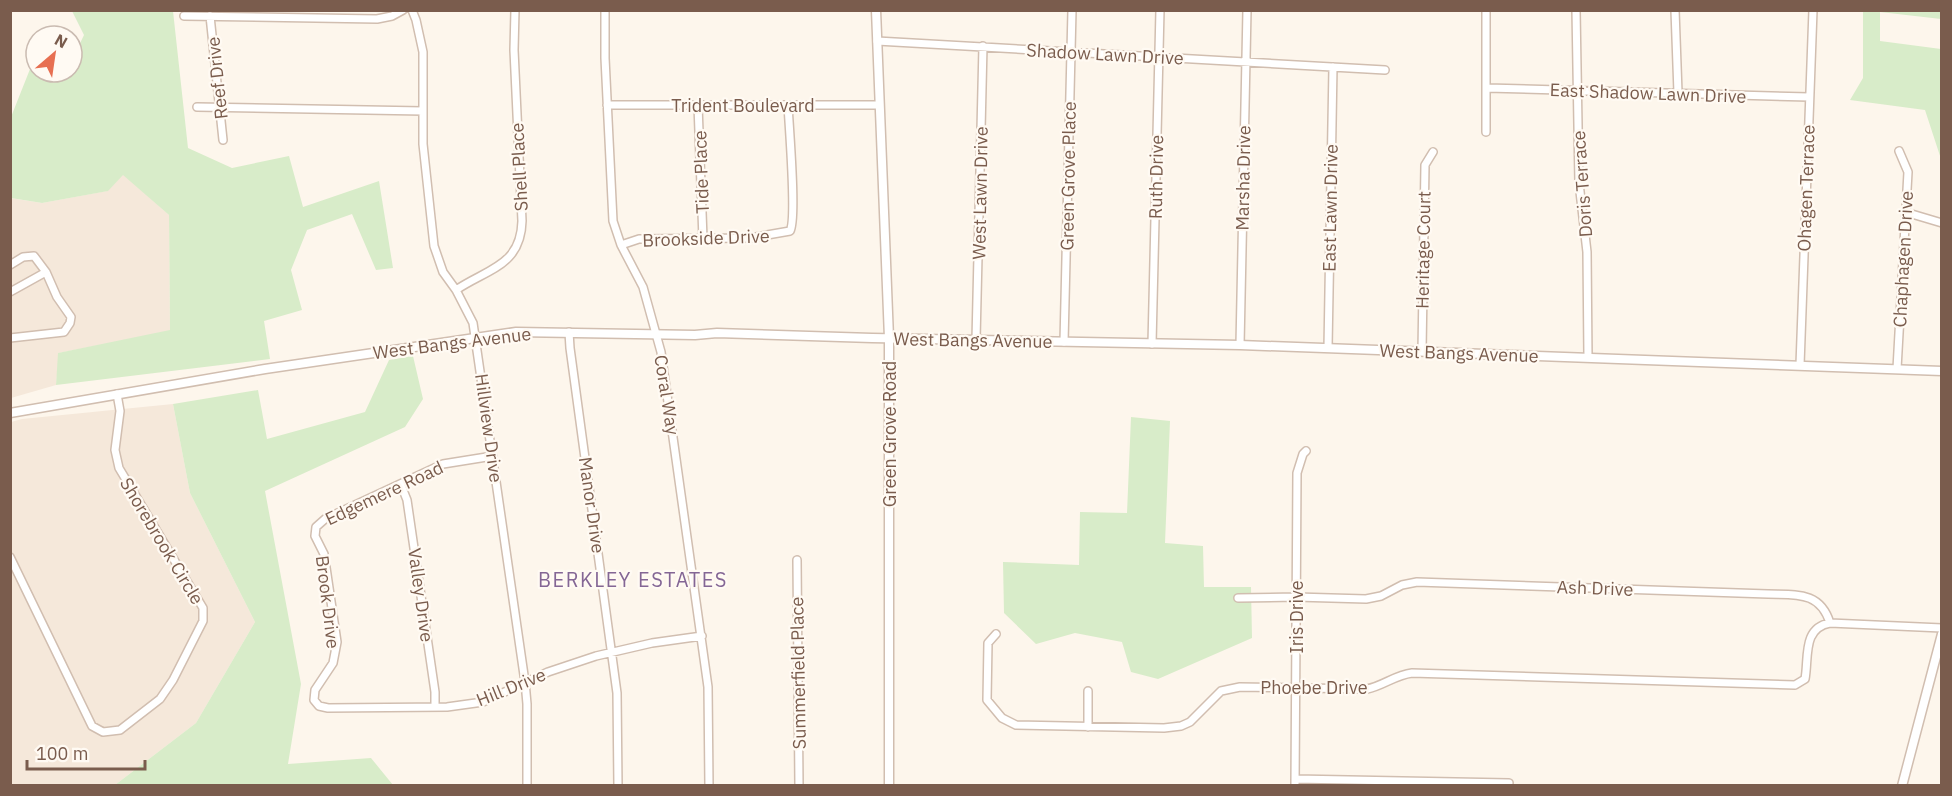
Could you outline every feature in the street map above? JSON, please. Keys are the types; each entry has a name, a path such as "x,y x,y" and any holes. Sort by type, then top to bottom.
{"street":[{"path":"184,16 283,14 377,19 392,16 403,10"},
{"name":"Hillview Drive","path":"412,10 423,52 423,144 436,253 443,272 469,313 476,338 525,682 527,786"},
{"name":"Shell Place","path":"456,290 470,280 502,264 512,255 520,239 522,221 514,50 515,10"},
{"name":"Coral Way","path":"605,10 613,221 621,245 643,287 661,352 708,687 709,786"},
{"name":"Green Grove Road","path":"876,10 889,338 889,786"},
{"name":"Green Grove Place","path":"1064,342 1072,10"},
{"name":"Ruth Drive","path":"1152,344 1160,10"},
{"name":"Marsha Drive","path":"1240,345 1247,10"},
{"path":"1486,10 1486,132"},
{"name":"Doris Terrace","path":"1576,10 1579,183 1588,259 1588,357"},
{"path":"1675,10 1678,93"},
{"name":"Ohagen Terrace","path":"1800,365 1813,10"},
{"name":"Reef Drive","path":"210,16 223,140"},
{"name":"Shadow Lawn Drive","path":"877,41 1385,70"},
{"name":"West Lawn Drive","path":"976,340 983,46"},
{"name":"East Lawn Drive","path":"1328,348 1333,67"},
{"name":"East Shadow Lawn Drive","path":"1487,88 1809,97"},
{"name":"Trident Boulevard","path":"607,105 879,105"},
{"name":"Tide Place","path":"698,105 703,239"},
{"name":"Brookside Drive","path":"621,245 639,239 750,238 790,231 793,226 788,105"},
{"path":"197,107 423,111"},
{"name":"Chaphagen Drive","path":"1897,369 1907,169 1899,151"},
{"name":"Heritage Court","path":"1422,351 1425,165 1433,152"},
{"path":"1905,212 1941,223"},
{"path":"10,264 23,257 34,256 46,272 57,297 70,317 70,323 64,332 10,338"},
{"path":"10,292 46,272"},
{"name":"West Bangs Avenue","path":"10,413 117,394 516,332 717,333 1240,345 1941,371"},
{"name":"Manor Drive","path":"569,332 618,693 618,786"},
{"name":"Shorebrook Circle","path":"10,557 88,722 92,726 103,732 120,730 160,699 182,664 203,621 204,613 201,602 119,468 116,450 120,411 117,394"},
{"name":"Iris Drive","path":"1295,782 1297,473 1306,451"},
{"name":"Edgemere Road","path":"315,531 319,522 448,462 493,456"},
{"name":"Valley Drive","path":"401,485 407,500 434,684 435,707"},
{"name":"Brook Drive","path":"315,531 315,536 324,554 337,642 333,663 315,690 314,700 317,703"},
{"name":"Summerfield Place","path":"797,560 799,786"},
{"name":"Ash Drive","path":"1238,598 1366,599 1381,596 1402,585 1417,582 1798,596 1817,601 1826,610 1830,623"},
{"path":"1830,623 1941,628"},
{"name":"Phoebe Drive","path":"996,634 988,643 986,693 987,700 995,712 1008,722 1016,725 1164,728 1181,726 1196,718 1217,695 1227,689 1240,687 1367,690 1382,685 1396,676 1412,673 1795,685 1803,681 1809,639 1822,625 1830,623"},
{"path":"1902,786 1941,634"},
{"name":"Hill Drive","path":"317,703 328,708 435,707 483,702 548,672 612,652 652,643 702,636"},
{"path":"1088,691 1088,727"},
{"path":"1295,782 1509,783"}],"shaded area":[{"path":"123,174 169,215 170,331 59,353 56,385 11,398 10,198 42,203 107,191"},
{"path":"173,404 190,493 255,622 196,723 115,785 11,786 11,422"}],"green space":[{"path":"72,11 173,11 188,148 232,168 289,156 303,207 379,181 393,268 376,270 352,214 307,230 291,270 302,310 264,321 270,359 56,385 58,353 170,330 169,215 123,175 108,191 42,203 11,198 11,117 24,84 84,84 84,24 78,24"},
{"path":"1863,11 1941,11 1941,19 1880,12 1880,41 1941,49 1941,159 1925,110 1850,100 1863,78"},
{"path":"413,356 423,399 405,427 265,491 301,684 288,764 371,758 393,785 115,785 196,723 255,622 190,493 173,404 258,390 267,439 365,412 389,360"},
{"path":"1131,417 1170,421 1165,543 1203,546 1204,587 1251,587 1252,638 1158,679 1131,672 1122,642 1075,633 1036,644 1004,613 1003,562 1079,565 1080,512 1127,513"}],"district":[{"name":"BERKLEY ESTATES","path":"633,579"}]}
